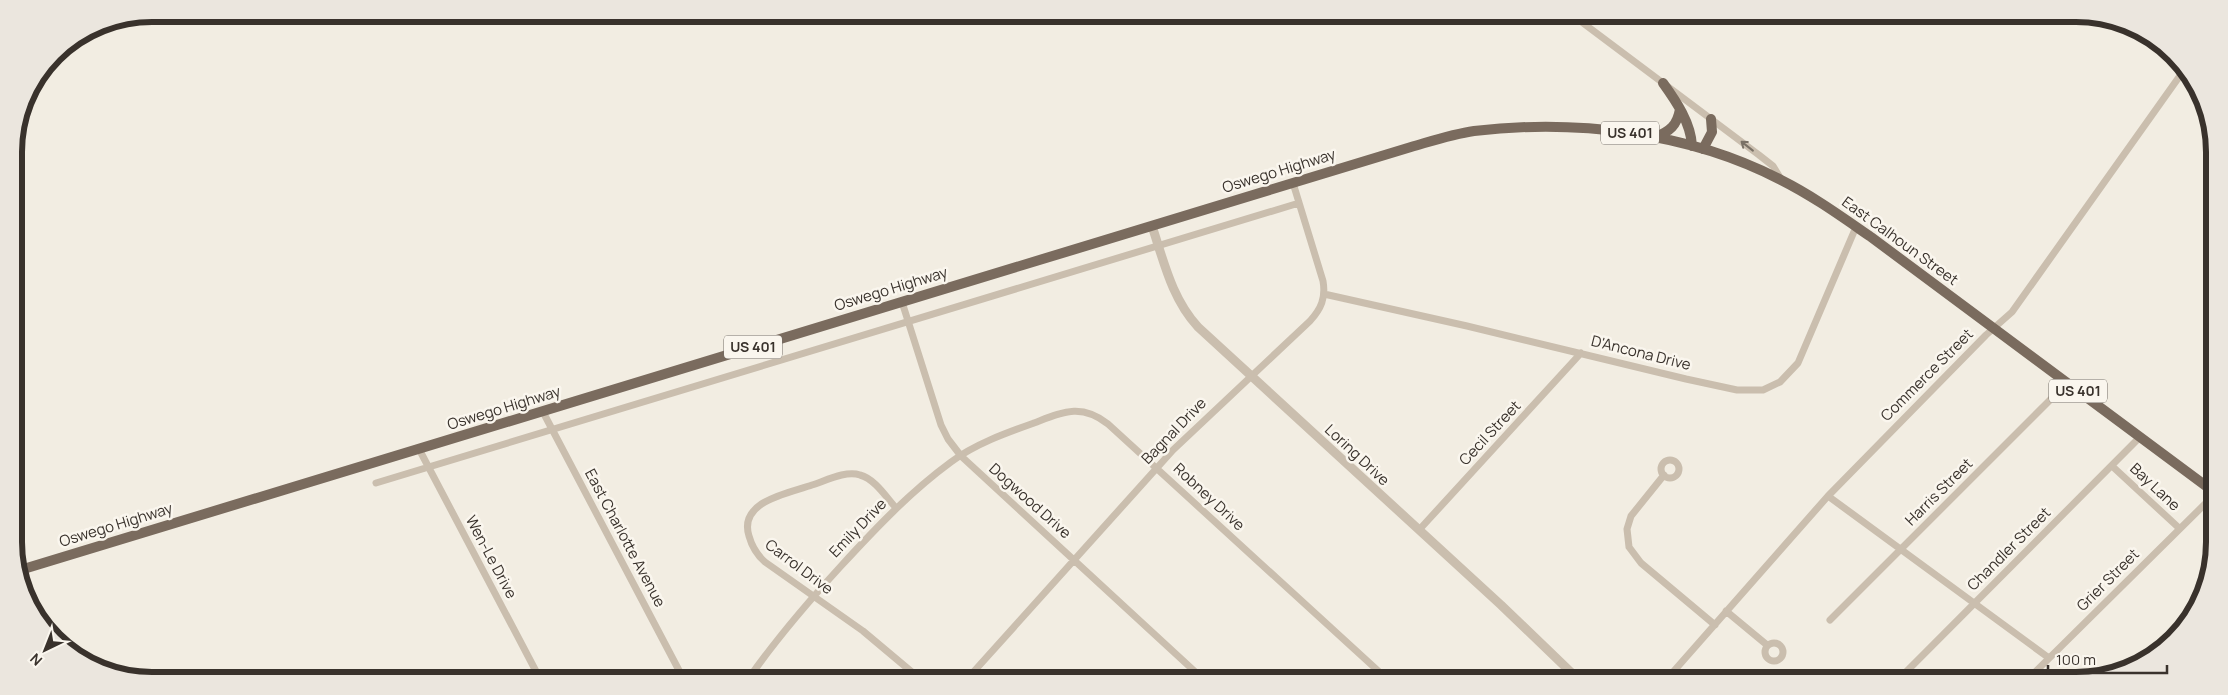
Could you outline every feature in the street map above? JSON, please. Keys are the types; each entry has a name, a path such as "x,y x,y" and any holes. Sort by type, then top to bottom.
{"main road":[{"path":"1663,83 1680,108 1690,132 1692,146"},
{"path":"1654,138 1666,133 1676,124 1680,108"},
{"path":"1703,149 1712,132 1712,119"},
{"name":"Oswego Highway","path":"25,569 1411,147 1473,131 1561,127 1608,130 1703,149 1781,179"},
{"name":"East Calhoun Street","path":"1781,179 1856,227 2206,486"}],"street":[{"name":"East Calhoun Street","path":"1582,22 1773,166 1781,179"},
{"name":"Commerce Street","path":"1673,672 1828,496 1986,335 2012,312 2180,75"},
{"path":"1293,183 1323,281 1324,294"},
{"path":"376,483 1299,203"},
{"name":"Loring Drive","path":"1152,226 1170,284 1186,314 1570,672"},
{"name":"D'Ancona Drive","path":"1324,294 1748,391 1770,388 1790,374 1798,363 1856,227"},
{"name":"Bagnal Drive","path":"973,672 1156,468 1190,433 1310,321 1320,308 1324,294"},
{"name":"Dogwood Drive","path":"902,302 941,425 948,439 961,456 1195,672"},
{"name":"Cecil Street","path":"1419,530 1581,353"},
{"name":"Harris Street","path":"1830,620 2067,383"},
{"name":"Robney Drive","path":"961,456 1020,428 1051,417 1080,410 1093,413 1100,417 1379,672"},
{"name":"East Charlotte Avenue","path":"543,412 680,672"},
{"name":"Chandler Street","path":"1906,672 2140,437"},
{"name":"Wen-Le Drive","path":"419,449 535,672"},
{"name":"Emily Drive","path":"753,672 772,646 814,596 896,508 961,456"},
{"name":"Bay Lane","path":"2112,466 2179,528"},
{"name":"Carrol Drive","path":"896,508 870,480 855,474 766,501 755,508 750,516 747,527 755,552 764,562 863,631 912,672"},
{"path":"1664,475 1631,516 1627,529 1629,547 1641,563 1715,625"},
{"path":"1828,496 2049,658"},
{"name":"Grier Street","path":"2035,672 2206,503"},
{"path":"1726,611 1767,645"}]}
